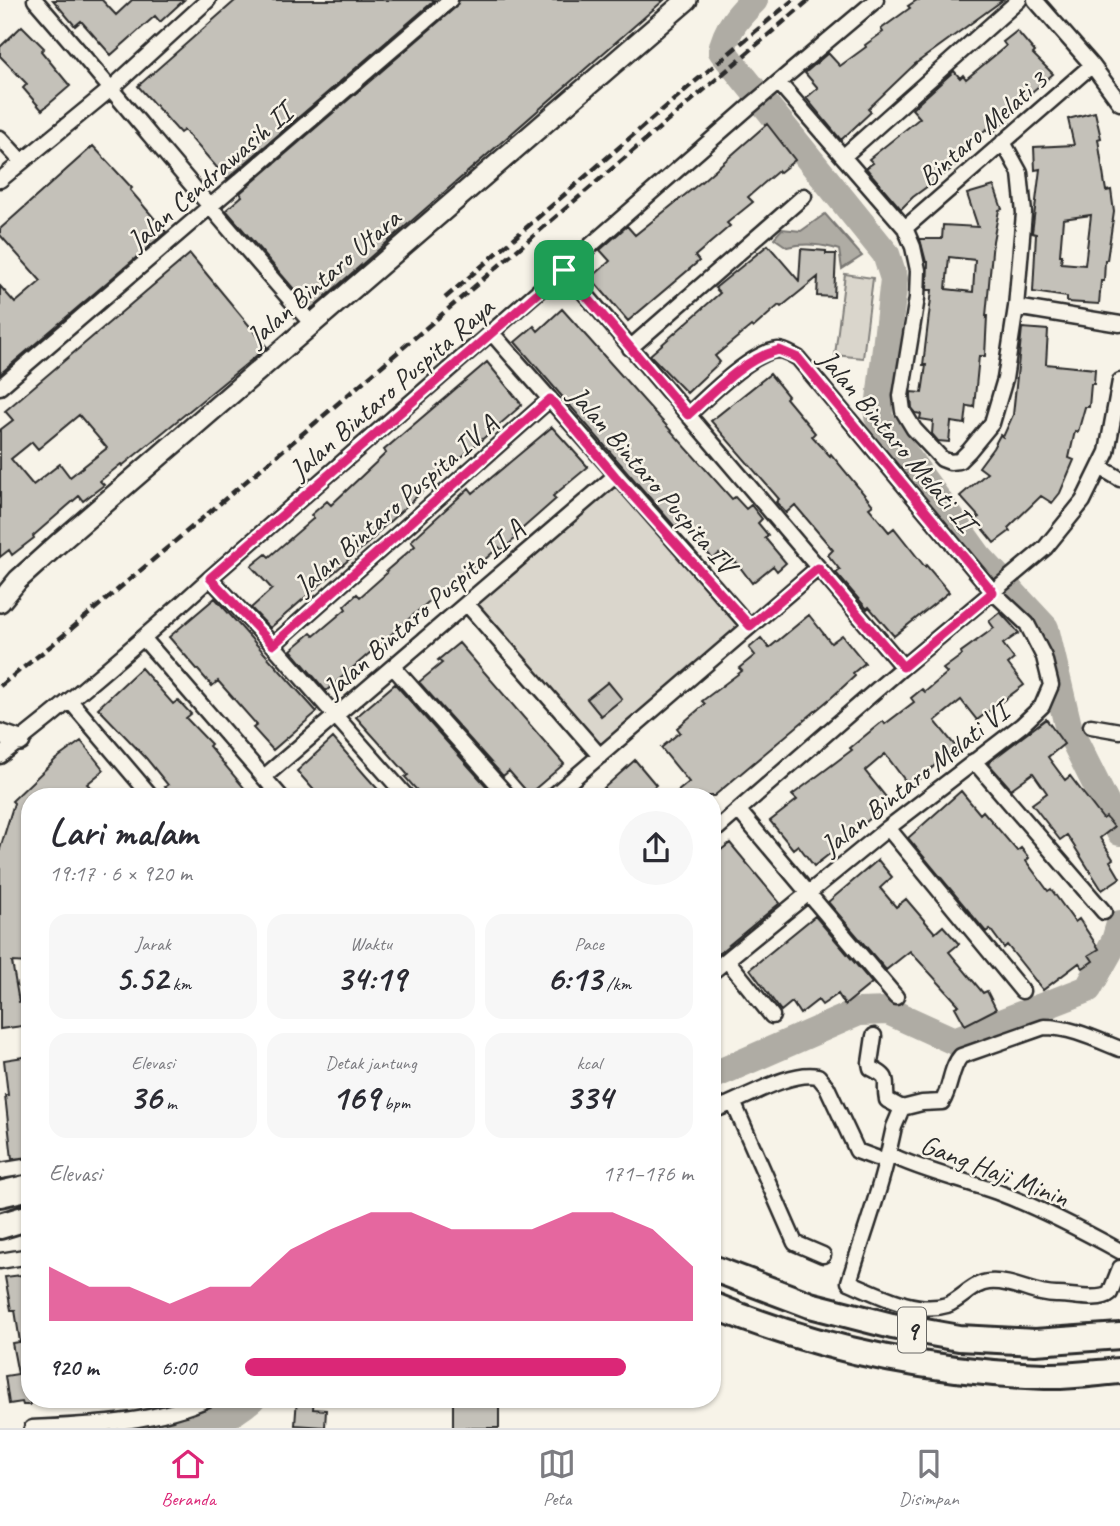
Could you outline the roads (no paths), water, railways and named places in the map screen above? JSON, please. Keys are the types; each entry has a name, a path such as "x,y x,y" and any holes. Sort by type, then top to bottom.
{"highway":[{"path":"0,1194 21,1189"},
{"path":"0,1226 21,1220"},
{"name":"9","path":"721,1271 810,1305 892,1326 959,1338 1034,1342 1120,1336"},
{"name":"9","path":"721,1308 794,1336 872,1356 946,1369 1048,1376 1120,1371"}],"main road":[{"name":"Jalan Bintaro Utara","path":"0,602 18,580 51,550 687,0"}],"street":[{"path":"35,0 112,88 210,208 312,324"},
{"path":"0,180 112,88 208,0"},
{"name":"Jalan Cendrawasih II","path":"0,387 450,0"},
{"name":"Jalan Bintaro Puspita Raya","path":"0,756 9,740 71,702 749,107 876,0"},
{"path":"844,156 1019,0"},
{"path":"1035,0 1092,65 1120,103"},
{"name":"Bintaro Melati 3","path":"905,228 1092,65"},
{"path":"774,87 844,156 905,228 918,270 917,298 901,396 903,411 914,429 950,463 959,461 970,451 992,423 1005,379 1016,307 1024,192 1020,173 1003,142"},
{"path":"0,138 22,162"},
{"path":"630,348 804,196"},
{"path":"564,270 903,667"},
{"path":"1016,307 1120,324"},
{"name":"Jalan Bintaro Puspita IV","path":"491,332 615,476 750,626"},
{"name":"Jalan Bintaro Melati II","path":"688,415 734,374 758,358 779,350 798,358 996,590"},
{"path":"721,826 1045,548 1083,501 1107,453 1120,381"},
{"name":"Jalan Bintaro Puspita IV A","path":"273,645 550,399"},
{"path":"1100,467 1120,479"},
{"name":"Jalan Bintaro Puspita II A","path":"264,777 615,476"},
{"path":"562,788 818,568"},
{"path":"210,578 399,788"},
{"name":"Jalan Bintaro Melati VI","path":"721,965 888,828 1022,725 1042,706 1051,685 1044,657 1027,624 996,590"},
{"path":"467,604 600,756"},
{"path":"144,639 273,788"},
{"path":"394,668 501,788"},
{"path":"71,702 143,788"},
{"path":"1091,726 1120,731"},
{"path":"974,761 1104,912"},
{"path":"739,811 896,997"},
{"path":"888,828 1022,991"},
{"path":"727,960 772,1016"},
{"path":"874,1036 871,1068 884,1074 887,1100 902,1108 942,1102 961,1056 1044,1027 1074,1031 1120,1049"},
{"path":"721,1108 789,1077 818,1076 827,1087 858,1151 882,1156 902,1108"},
{"path":"734,1104 795,1243 823,1255"},
{"name":"Gang Haji Minin","path":"1120,1251 1058,1217 996,1191 882,1156 879,1194 864,1231 849,1282 909,1305 928,1307 947,1305 988,1282 1014,1285 1052,1295 1098,1298 1110,1293 1120,1268"},
{"path":"0,1171 21,1168"},
{"path":"0,1261 21,1258"},
{"path":"32,1428 94,1425 188,1408"}],"waterway":[{"path":"754,0 730,29 722,51 886,254 894,279 878,417 978,556 1045,628 1069,730 1120,832"},
{"path":"721,1072 859,1012 888,1011 954,1041 1088,989 1115,941 1120,924"},
{"path":"177,1428 217,1420 239,1408"}],"railway":[{"path":"445,298 793,0"},
{"path":"0,686 301,435 809,0"}]}
